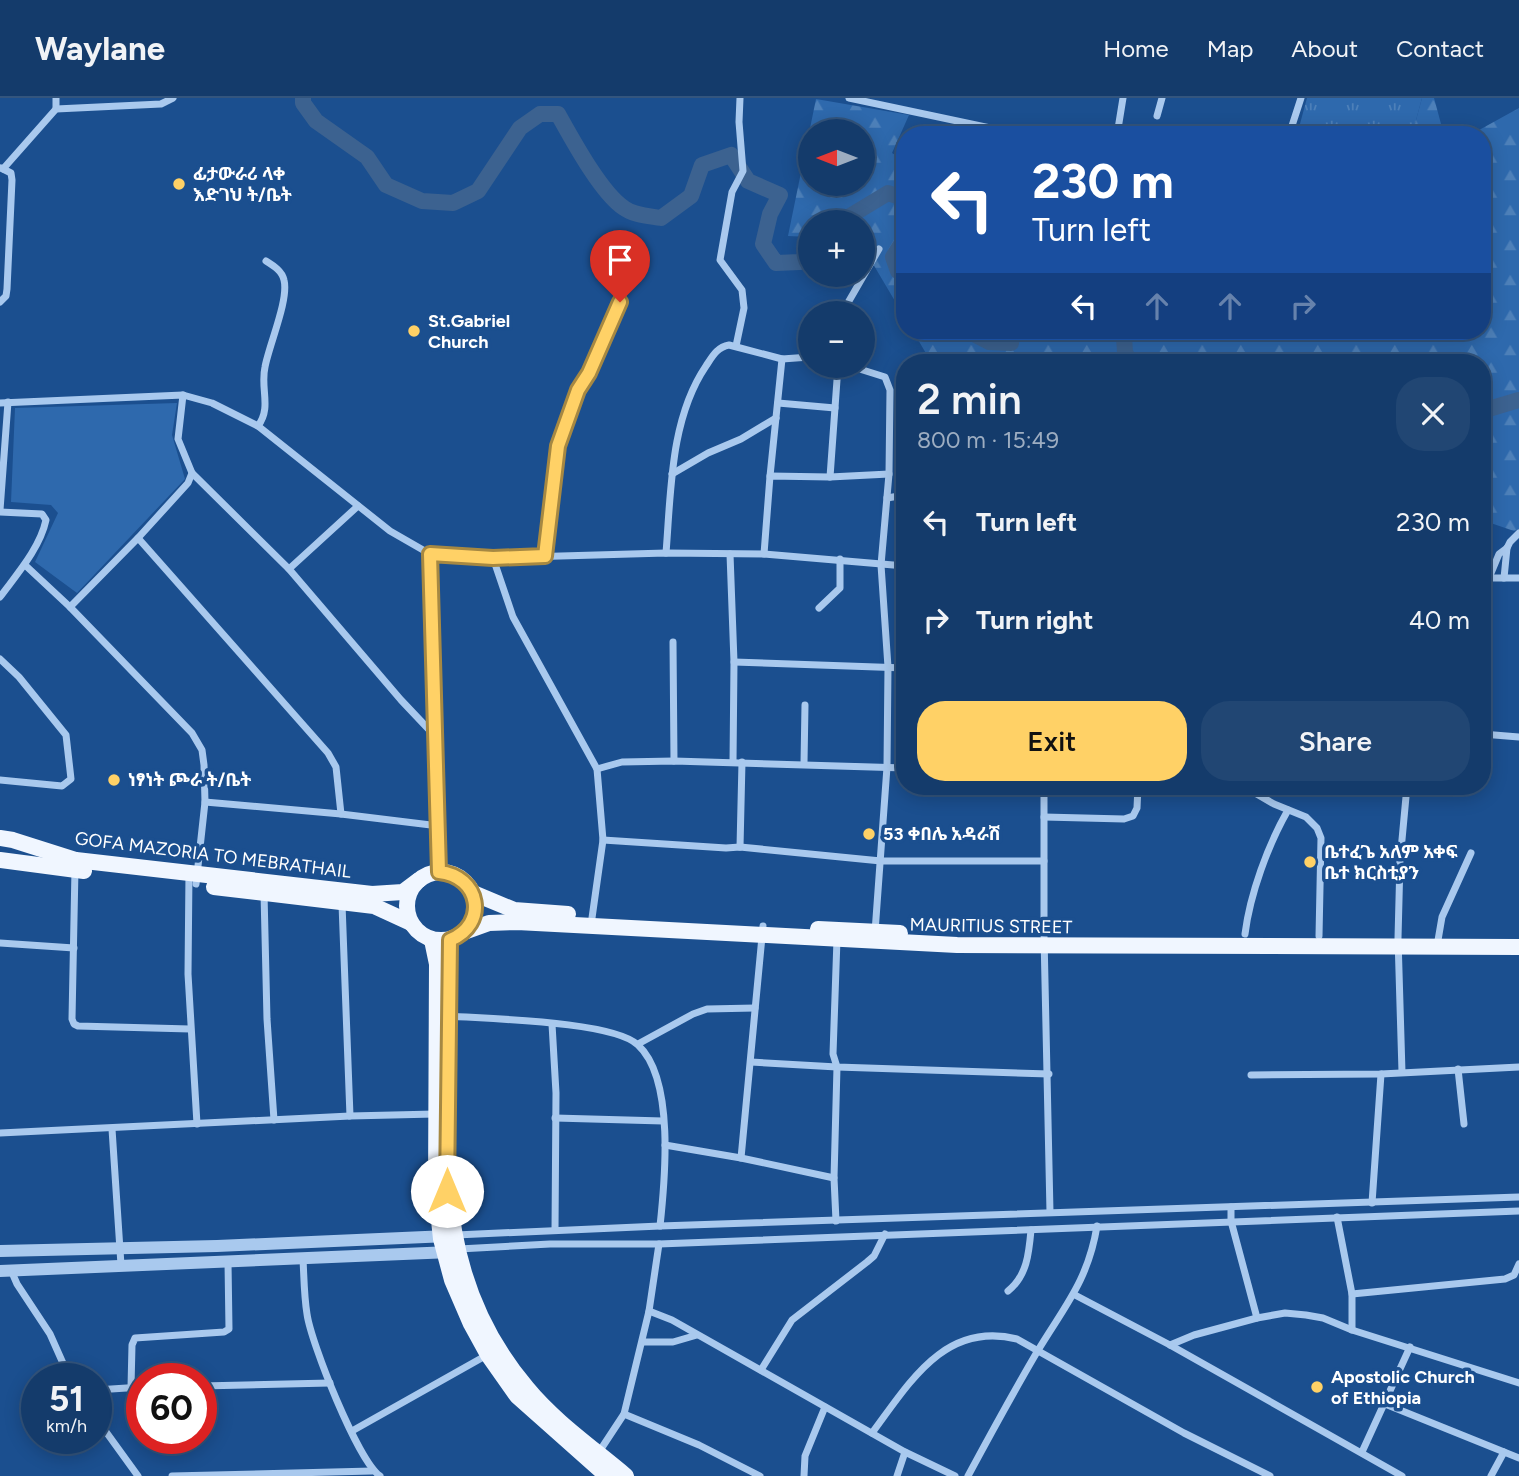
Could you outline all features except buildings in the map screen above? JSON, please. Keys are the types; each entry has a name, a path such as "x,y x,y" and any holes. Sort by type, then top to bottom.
{"main road":[{"name":"GOFA MAZORIA TO MEBRATHAIL","path":"1,849 13,840 55,860"},
{"name":"GOFA MAZORIA TO MEBRATHAIL","path":"1,849 76,865 342,896 403,892 419,880"},
{"path":"457,936 432,940 411,923 407,912 411,889 429,874 439,872 459,877 473,893 474,914 457,936 449,1016 447,1191 452,1280 471,1324 488,1354 525,1405 618,1475"},
{"name":"MAURITIUS STREET","path":"473,893 514,910 592,920 875,937 1244,944 1437,943 1519,939"},
{"name":"GOFA MAZORIA TO MEBRATHAIL","path":"342,896 374,906 411,923"},
{"name":"MAURITIUS STREET","path":"457,936 489,923 592,920"},
{"name":"MAURITIUS STREET","path":"1044,941 1245,934 1320,936 1398,943"},
{"path":"432,940 437,964 436,1192 450,1243 481,1320 496,1347 527,1389 598,1453 618,1475"},
{"name":"MAURITIUS STREET","path":"1437,943 1519,947"}],"street":[{"path":"0,302 6,296 7,289 12,180 11,173 2,168 56,109 56,98"},
{"path":"56,109 173,98"},
{"path":"736,346 744,308 742,290 720,260 732,192 743,171 740,98"},
{"path":"849,98 982,126"},
{"path":"905,109 909,98"},
{"path":"1118,126 1123,98"},
{"path":"1157,116 1162,98"},
{"path":"1292,126 1301,98"},
{"path":"849,301 879,249"},
{"path":"258,426 266,411 264,370 285,292 284,278 277,268 266,261"},
{"path":"545,556 558,446 578,390 589,373 620,302"},
{"path":"666,553 672,474 684,414 698,378 722,346 736,346 782,359 798,358"},
{"path":"764,554 782,359"},
{"path":"875,373 885,377 889,384 889,474 881,565 888,667 887,767 875,937"},
{"path":"830,477 837,378"},
{"path":"183,395 178,439 192,473 289,569 436,737"},
{"path":"0,597 24,565 44,527 45,516 0,511 4,402 183,395 212,403 258,426 390,531 430,554 493,558 666,553 764,554 896,566"},
{"path":"778,403 835,408"},
{"path":"672,474 776,418"},
{"path":"70,607 178,496 192,473"},
{"path":"770,476 889,474"},
{"path":"887,498 896,496"},
{"path":"289,569 358,506"},
{"path":"1504,578 1507,548 1519,533"},
{"path":"138,538 328,753 337,767 341,814"},
{"path":"1491,569 1499,554 1507,548"},
{"path":"430,554 439,872"},
{"path":"730,554 734,662 733,762"},
{"path":"493,558 513,617 597,769 603,840 592,920"},
{"path":"819,608 840,588 840,559"},
{"path":"24,565 70,607 192,733 202,750 205,802 193,879 188,974 197,1124"},
{"path":"1491,578 1519,578"},
{"path":"673,642 674,761"},
{"path":"0,659 19,677 66,736 71,779 62,786 0,780"},
{"path":"734,662 896,667"},
{"path":"804,763 805,705"},
{"path":"1491,735 1519,737"},
{"path":"597,769 622,762 674,761 896,768"},
{"path":"740,847 742,762"},
{"path":"1044,795 1044,941 1050,1212"},
{"path":"1044,817 1133,816 1137,808 1138,795"},
{"path":"1260,795 1306,817 1317,828 1321,838 1320,936"},
{"path":"1402,1072 1398,943 1400,861 1406,795"},
{"path":"205,802 439,826"},
{"path":"1245,934 1247,919 1271,842 1288,810"},
{"path":"603,840 740,847 881,861 1044,861"},
{"path":"1437,943 1442,917 1471,853"},
{"path":"76,865 74,1024 190,1029"},
{"path":"265,888 267,1019 274,1120"},
{"path":"342,896 350,1116"},
{"path":"741,1158 762,932"},
{"path":"836,1221 836,1067 833,1054 838,935"},
{"path":"0,943 74,948"},
{"path":"638,1044 707,1009 755,1008"},
{"path":"449,1016 571,1025 622,1035 638,1044 652,1062 660,1091 665,1144 665,1181 660,1226"},
{"path":"552,1024 555,1230"},
{"path":"751,1062 1049,1074"},
{"path":"1251,1075 1381,1074 1519,1067"},
{"path":"1458,1069 1464,1124"},
{"path":"1372,1203 1381,1074"},
{"path":"0,1133 350,1116 435,1115"},
{"path":"555,1118 663,1121"},
{"path":"112,1129 121,1265"},
{"path":"665,1144 834,1178"},
{"path":"5,1271 303,1259 555,1230 1519,1197"},
{"path":"1231,1207 1231,1221 1257,1318"},
{"path":"0,1251 450,1243 659,1244 1519,1211"},
{"path":"1337,1217 1352,1294 1352,1330"},
{"path":"968,1476 1038,1351 1075,1295 1093,1251 1097,1226"},
{"path":"1008,1291 1016,1285 1025,1267 1031,1230"},
{"path":"761,1370 792,1320 867,1262 874,1255 885,1234"},
{"path":"598,1453 624,1414 643,1342 659,1244"},
{"path":"303,1259 307,1314 331,1383 372,1471 380,1476"},
{"path":"132,1363 135,1338 224,1332 229,1329 228,1262"},
{"path":"1352,1294 1505,1279 1514,1275 1519,1264"},
{"path":"5,1271 17,1284 50,1334 63,1363"},
{"path":"1075,1295 1170,1345 1402,1476"},
{"path":"649,1311 672,1320 905,1452 955,1476"},
{"path":"1170,1345 1194,1335 1257,1318 1285,1313 1306,1315 1323,1318 1352,1330 1519,1383"},
{"path":"872,1433 917,1376 948,1346 976,1336 999,1334 1017,1339 1184,1433 1270,1476"},
{"path":"643,1342 673,1342 697,1335"},
{"path":"1362,1452 1410,1347"},
{"path":"352,1431 488,1354"},
{"path":"217,1386 331,1383"},
{"path":"1385,1404 1519,1458"},
{"path":"804,1476 805,1456 825,1407"},
{"path":"624,1414 699,1444 760,1476"},
{"path":"112,1440 138,1476"},
{"path":"897,1476 905,1452"},
{"path":"1491,1476 1504,1452"},
{"path":"172,1476 372,1471"}],"green space":[{"path":"1307,98 1422,98 1414,126 1299,126"},
{"path":"1422,98 1434,98 1442,126 1414,126"},
{"path":"816,99 909,115 904,126 896,126 896,144 892,153 896,155 896,303 875,267 875,210 798,210 798,236 788,236 798,187 798,196 875,196 875,119 812,119"},
{"path":"1519,108 1519,529 1514,531 1491,523 1491,354 926,354 918,340 1491,340 1491,126 1486,126"},
{"path":"177,403 172,435 185,479 77,593 35,562 58,513 51,505 11,502 15,408"}],"waterway":[{"path":"303,98 303,103 316,121 367,157 386,185 422,201 453,203 478,191 520,128 540,114 558,114 588,165 615,201 642,215 661,218 691,196 702,165 731,155 748,181 780,195 770,214 763,244 776,263 798,262"},
{"path":"860,210 888,193 896,196"},
{"path":"896,252 893,257 896,265"},
{"path":"985,340 1011,343 1011,340"},
{"path":"1124,340 1126,354"},
{"path":"1491,408 1519,400"}],"place":[{"name":"ፊታውራሪ ላቀ እድገህ ት/ቤት","path":"179,184"},
{"name":"St.Gabriel Church","path":"414,331"},
{"name":"ነፃነት ጮራ ት/ቤት","path":"114,780"},
{"name":"53 ቀበሌ አዳራሽ","path":"869,834"},
{"name":"ቤተፈጌ አለም አቀፍ ቤተ ክርስቲያን","path":"1310,862"},
{"name":"Apostolic Church of Ethiopia","path":"1317,1387"}],"route":[{"path":"447,1191 450,940 464,932 471,923 475,903 473,893 459,877 439,872 430,554 493,558 545,556 558,446 578,390 589,373 620,302"}]}
